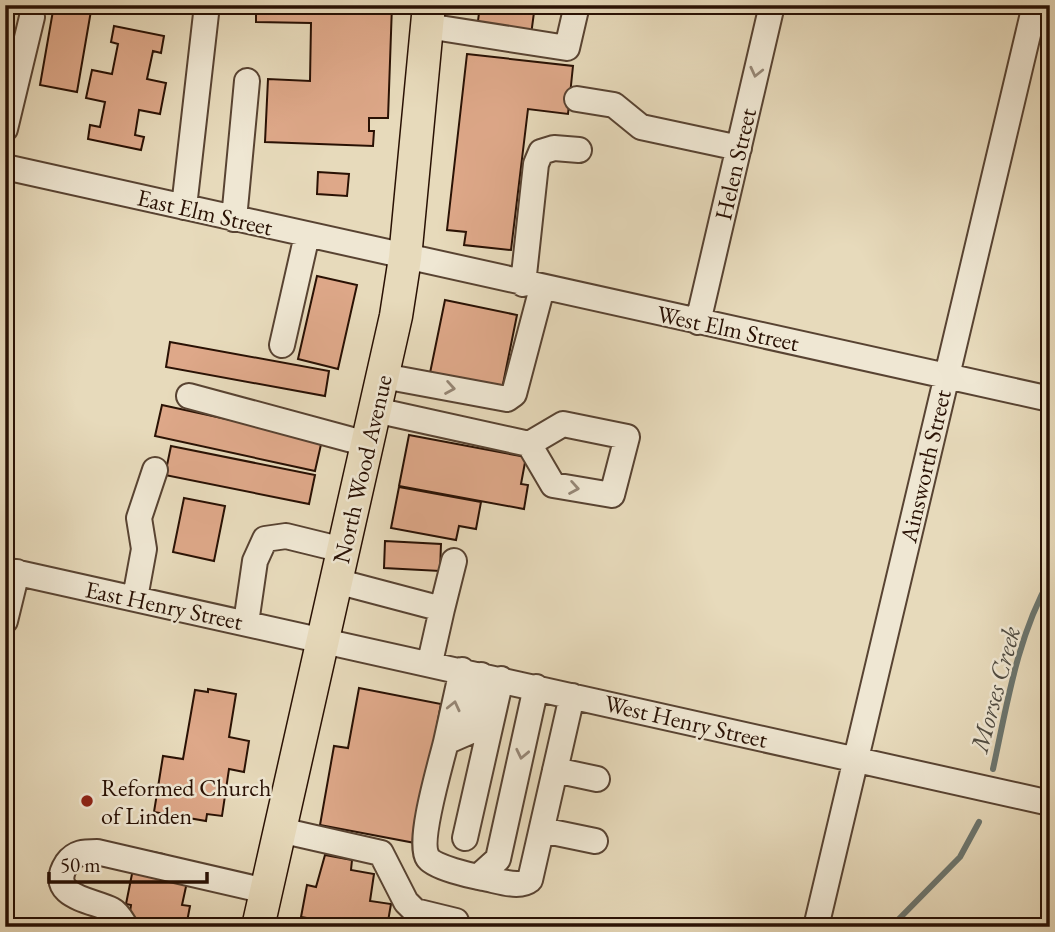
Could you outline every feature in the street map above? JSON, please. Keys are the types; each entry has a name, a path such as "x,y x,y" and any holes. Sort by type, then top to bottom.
{"main road":[{"name":"North Wood Avenue","path":"258,927 383,376 405,258 428,15"}],"street":[{"path":"184,208 207,5"},
{"path":"428,15 567,48 577,5"},
{"name":"Helen Street","path":"698,322 772,5"},
{"name":"Ainsworth Street","path":"816,927 1035,5"},
{"path":"5,129 32,17"},
{"path":"234,219 247,81"},
{"path":"578,99 614,105 642,127 738,148"},
{"path":"383,376 507,398 514,394 532,286 536,164 541,152 554,148 579,150"},
{"name":"East Elm Street","path":"5,167 405,258"},
{"path":"282,345 307,235"},
{"name":"West Elm Street","path":"405,258 1050,399"},
{"path":"189,396 367,444"},
{"path":"375,410 529,444"},
{"path":"135,598 144,549 139,518 155,470"},
{"path":"246,622 255,561 265,539 286,536 343,550"},
{"path":"430,662 454,561"},
{"path":"5,621 11,571"},
{"name":"East Henry Street","path":"11,571 323,639"},
{"path":"336,581 442,609"},
{"name":"West Henry Street","path":"323,639 1050,803"},
{"path":"481,675 446,742 424,841 425,850 435,864 478,877 526,884 531,877 572,696"},
{"path":"466,838 481,675"},
{"path":"478,877 498,859 536,687"},
{"path":"555,770 597,779"},
{"path":"280,830 381,853 406,902 415,911 456,921"},
{"path":"542,830 595,841"},
{"path":"126,927 113,910 74,898 65,886 62,872 69,860 80,852 97,852 266,891"}],"building":[{"path":"54,5 92,5 77,92 40,85"},
{"path":"256,5 392,5 388,118 369,118 369,131 374,131 373,146 265,142 268,79 310,81 311,23 256,22"},
{"path":"480,5 535,5 531,35 477,29"},
{"path":"114,26 164,36 161,53 153,51 147,79 166,83 160,114 139,110 135,135 144,137 141,150 88,139 90,125 100,127 105,102 86,98 92,70 112,74 118,44 111,42"},
{"path":"467,54 573,66 568,114 528,109 511,250 464,245 466,232 447,230"},
{"path":"318,172 349,174 347,196 317,194"},
{"path":"317,276 357,285 338,369 298,359"},
{"path":"445,300 517,315 502,389 430,373"},
{"path":"170,342 329,371 325,396 166,367"},
{"path":"162,405 322,440 315,471 155,436"},
{"path":"409,435 526,457 521,484 528,485 524,509 399,486"},
{"path":"171,446 315,475 309,504 165,475"},
{"path":"399,487 481,502 476,529 459,526 456,540 391,528"},
{"path":"184,498 225,506 214,561 173,552"},
{"path":"385,541 441,544 440,571 384,568"},
{"path":"359,688 441,704 415,843 320,825 334,746 348,748"},
{"path":"208,689 236,694 229,737 249,741 244,772 229,769 222,816 207,814 206,821 154,812 163,756 183,759 195,690 208,692"},
{"path":"137,849 164,854 160,877 187,882 182,905 190,906 186,927 128,925 131,905 126,904"},
{"path":"325,855 352,860 351,870 374,874 370,901 391,904 387,927 359,927 301,917 307,885 316,887"}],"waterway":[{"name":"Morses Creek","path":"993,769 1021,648 1050,579"},
{"name":"Morses Creek","path":"891,927 960,857 979,822"}],"place":[{"name":"Reformed Church of Linden","path":"87,801"}]}
